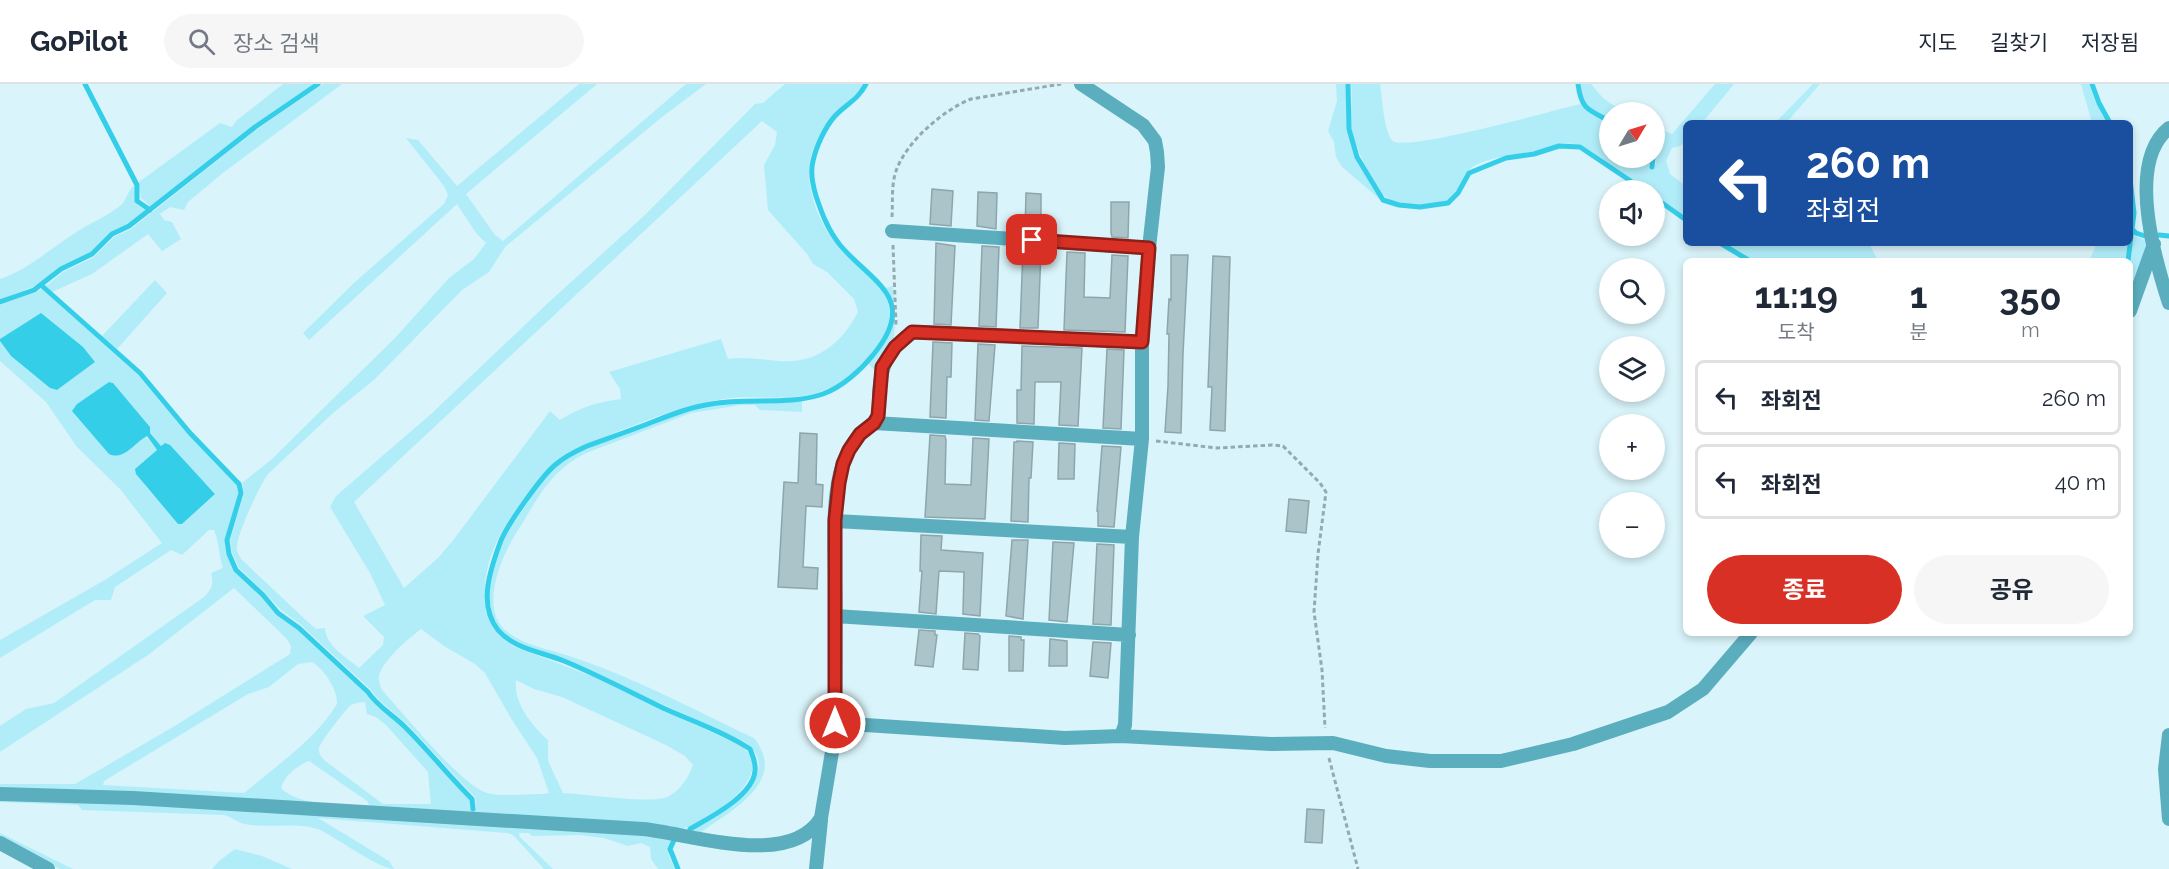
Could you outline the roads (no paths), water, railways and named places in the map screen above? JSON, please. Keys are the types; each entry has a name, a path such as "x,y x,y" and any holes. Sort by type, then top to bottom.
{"street":[{"path":"1081,84 1143,125 1155,141 1158,167 1142,342 1142,440 1132,537 1125,724 1121,736"},
{"path":"2169,128 2157,142 2151,156 2146,183 2146,206 2169,303"},
{"path":"892,231 1149,248"},
{"path":"2133,302 2154,243"},
{"path":"816,869 835,723 835,520 843,464 860,434 874,423 878,416 882,367 895,347 912,332 1142,342"},
{"path":"874,423 1142,440"},
{"path":"835,520 1132,537"},
{"path":"836,616 1129,635"},
{"path":"835,723 1065,738 1121,736 1271,744 1333,743 1386,756 1430,761 1501,761 1525,757 1632,726 1668,712 1703,689 1748,636"},
{"path":"2169,735 2165,769 2169,819"},
{"path":"0,794 133,798 643,829 762,849 777,848 798,840 816,827 821,818"},
{"path":"0,843 48,869"}],"water":[{"path":"41,313 83,347 95,362 57,390 50,388 11,356 0,341"},
{"path":"109,382 113,383 150,427 150,433 161,446 165,443 170,445 215,494 182,524 178,524 136,474 135,469 157,450 147,436 124,453 114,456 109,454 72,411 77,404"}],"waterway":[{"path":"85,84 137,185 137,201 150,210"},
{"path":"0,302 34,290 61,269 92,254 112,234 129,226 255,127 318,84"},
{"path":"690,829 729,805 747,789 755,771 750,749 719,732 589,672 512,642 498,630 488,610 490,576 500,543 516,514 549,471 570,454 696,407 739,401 796,400 823,394 851,378 873,355 886,335 892,319 892,305 877,281 840,245 832,234 818,203 812,174 812,165 821,137 835,116 859,94 866,84"},
{"path":"1348,84 1349,129 1357,157 1383,200 1399,205 1420,207 1448,203 1458,193 1469,173 1506,158 1534,154 1559,146 1580,147 1629,180"},
{"path":"1578,84 1584,104 1599,116"},
{"path":"2092,84 2108,120"},
{"path":"2133,204 2133,221"},
{"path":"1665,205 1683,218"},
{"path":"2133,230 2148,237"},
{"path":"2159,235 2169,236"},
{"path":"1725,246 1745,258"},
{"path":"2128,258 2130,246"},
{"path":"41,285 140,373 190,433 239,484 241,493 227,540 229,554 236,570 263,595 278,613 299,628 405,727 472,799 473,809"},
{"path":"675,838 670,849 678,869"}]}
